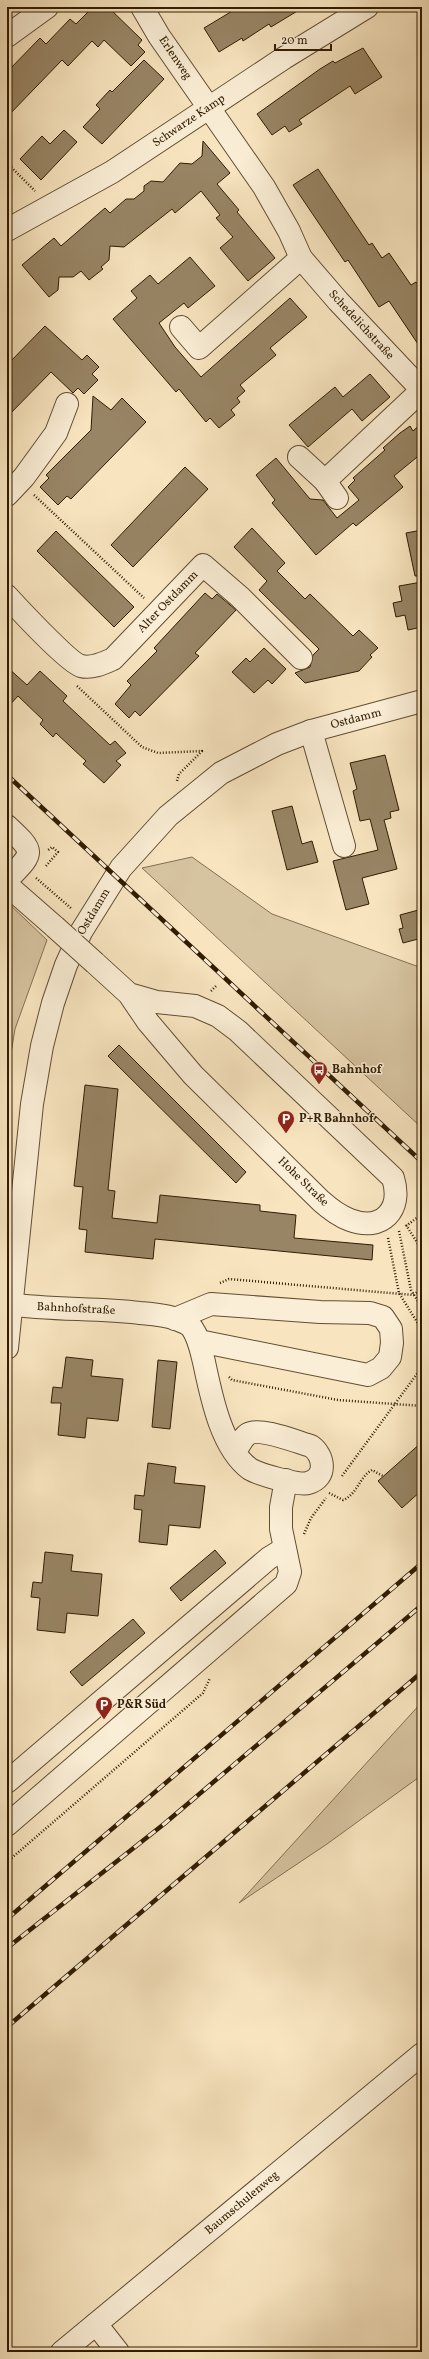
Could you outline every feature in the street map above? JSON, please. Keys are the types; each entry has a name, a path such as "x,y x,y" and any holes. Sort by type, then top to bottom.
{"street":[{"path":"7,36 47,7"},
{"name":"Erlenweg","path":"142,7 209,108"},
{"name":"Schwarze Kamp","path":"7,230 52,207 112,172 284,58 367,7"},
{"name":"Schedelichstraße","path":"209,108 264,187 289,232 301,258 338,301 422,390 325,481"},
{"path":"181,327 199,348 301,258"},
{"path":"13,488 56,433 67,404"},
{"path":"299,457 325,481 337,498"},
{"name":"Alter Ostdamm","path":"80,666 94,666 113,658 203,565 240,597 301,658"},
{"path":"7,596 80,666"},
{"name":"Ostdamm","path":"7,1348 9,1304 32,1104 42,1046 53,1003 66,965 88,922 121,868 168,816 221,773 278,744 311,731 422,701"},
{"path":"311,731 344,846"},
{"path":"7,826 28,846 29,852 27,858 7,880"},
{"name":"Hohe Straße","path":"7,885 129,994 148,1022 193,1075 321,1202 332,1211 350,1220 368,1223 394,1219 397,1190 393,1178 238,1032 218,1016 195,1006 157,1002 129,994"},
{"name":"Bahnhofstraße","path":"9,1304 145,1314 175,1319"},
{"path":"175,1319 211,1304 320,1312 370,1313 383,1317 391,1329 392,1343 390,1358 381,1368 368,1375 199,1341"},
{"path":"175,1319 191,1326 199,1341 224,1435 235,1452 250,1469 286,1480 308,1484 317,1478 322,1471 323,1461 318,1451 311,1446 258,1431 245,1437 235,1452"},
{"path":"7,1825 286,1584 290,1572 284,1549 281,1529 281,1514 286,1480"},
{"path":"7,1782 269,1558 284,1549"},
{"name":"Baumschulenweg","path":"62,2352 422,2054"},
{"path":"96,2324 118,2352"}],"path":[{"path":"7,163 52,207"},
{"path":"13,488 159,612"},
{"path":"80,666 74,678 76,684 142,747 158,753 202,750 179,774 168,816"},
{"path":"48,844 52,846"},
{"path":"44,867 58,852"},
{"path":"40,872 35,877 88,922"},
{"path":"394,1219 422,1214"},
{"path":"394,1219 422,1250"},
{"path":"394,1219 399,1293 422,1330"},
{"path":"394,1219 399,1231 411,1290 422,1308"},
{"path":"339,1480 422,1367"},
{"path":"225,1374 232,1380 338,1400 422,1406"},
{"path":"329,1493 343,1500 353,1493 368,1472 372,1470 383,1476"},
{"path":"284,1549 302,1542 304,1530 334,1487"}],"shaded area":[{"path":"192,857 272,914 422,968 422,1128 142,868"},
{"path":"7,902 47,940 15,1029 7,1078"},
{"path":"422,1702 422,1775 327,1844 239,1903"}],"building":[{"path":"93,7 108,7 142,40 138,45 145,52 131,66 104,40 98,47 92,41 68,66 62,60 7,117 7,72 40,38 46,44 70,19 76,24"},
{"path":"239,7 304,7 271,27 269,24 243,41 242,38 219,52 204,28"},
{"path":"363,48 382,77 355,94 350,86 299,120 302,124 289,132 285,126 272,135 257,114 320,69 333,61 335,63"},
{"path":"144,60 164,79 102,144 83,127 100,109 96,105 110,90 112,92"},
{"path":"64,130 77,142 41,180 20,159 42,136 50,144"},
{"path":"203,141 230,173 217,184 239,210 237,212 275,258 248,281 220,248 233,237 216,218 220,215 201,191 175,213 172,209 124,247 110,246 109,260 101,267 103,269 89,280 81,271 73,277 59,277 58,290 49,297 22,265 54,238 61,246 105,208 110,213 126,199 134,199 144,191 144,186 151,181 163,182 180,163 192,164 202,156"},
{"path":"318,169 369,245 372,243 382,258 389,253 411,285 416,282 422,290 422,350 389,301 379,307 348,260 345,262 293,185"},
{"path":"190,257 215,286 188,308 184,303 159,323 175,347 201,377 290,298 307,317 270,348 276,355 240,385 245,391 237,398 240,402 231,410 235,415 219,428 210,418 206,422 179,389 176,392 113,319 137,298 131,291 150,275 158,284"},
{"path":"45,326 82,360 87,355 99,367 92,374 98,380 84,394 78,388 73,393 51,372 7,417 7,365"},
{"path":"370,374 390,397 362,421 352,409 308,447 289,425 335,387 343,397"},
{"path":"93,396 111,410 122,398 146,422 71,499 67,496 58,505 40,487 49,478 46,475 91,430"},
{"path":"422,423 422,453 394,476 403,487 356,526 353,523 316,555 272,503 275,500 256,475 276,458 310,499 323,500 337,518 359,500 348,487 355,480 353,478 385,450 383,448 400,433 410,426 413,431"},
{"path":"185,467 208,489 133,567 111,545"},
{"path":"252,528 285,563 277,571 305,599 310,594 353,636 359,630 378,648 370,655 372,657 359,671 305,683 295,673 310,667 313,655 319,649 259,590 267,581 234,547"},
{"path":"422,530 422,576 415,576 406,533"},
{"path":"56,531 134,607 114,627 37,551"},
{"path":"422,582 422,627 408,630 405,615 396,617 393,603 402,601 399,586"},
{"path":"205,593 212,599 217,594 236,610 195,653 199,656 140,716 135,711 129,718 115,704 131,685 127,681 157,651 154,648"},
{"path":"264,648 286,669 272,684 268,680 254,693 232,672 246,658 250,662"},
{"path":"7,667 27,685 40,671 67,696 63,701 110,745 115,741 126,753 116,761 121,765 104,783 83,764 86,761 56,733 53,737 40,724 43,720 18,696 7,708"},
{"path":"385,755 399,810 390,812 391,818 384,820 397,869 362,878 369,904 346,910 333,861 378,850 370,819 360,821 353,791 357,789 350,763"},
{"path":"292,806 302,844 312,841 318,862 287,870 272,811"},
{"path":"422,909 422,938 403,943 399,929 403,928 400,915"},
{"path":"119,1045 246,1172 236,1183 108,1056"},
{"path":"85,1085 118,1089 108,1190 115,1191 112,1218 157,1223 160,1195 260,1205 260,1211 296,1215 294,1238 373,1245 372,1260 155,1239 153,1259 85,1252 87,1230 79,1229 83,1187 74,1186"},
{"path":"66,1357 93,1360 91,1376 123,1379 118,1421 87,1418 85,1438 58,1435 61,1403 51,1403 53,1387 62,1388"},
{"path":"158,1360 177,1362 170,1429 152,1427"},
{"path":"422,1442 422,1490 402,1508 378,1481"},
{"path":"148,1463 176,1467 174,1483 205,1486 200,1528 169,1525 167,1545 139,1542 142,1510 134,1509 135,1495 144,1496"},
{"path":"215,1550 226,1563 181,1601 170,1588"},
{"path":"45,1552 73,1555 71,1571 102,1574 98,1616 67,1613 65,1633 37,1630 40,1598 31,1597 33,1582 42,1583"},
{"path":"133,1619 145,1633 82,1686 70,1672"}],"railway":[{"path":"7,775 422,1162"},
{"path":"7,1919 422,1563"},
{"path":"7,1948 164,1824 422,1605"},
{"path":"7,2027 422,1672"}],"place":[{"name":"Bahnhof","path":"319,1085"},
{"name":"P+R Bahnhof","path":"286,1134"},
{"name":"P&R Süd","path":"104,1720"}]}
